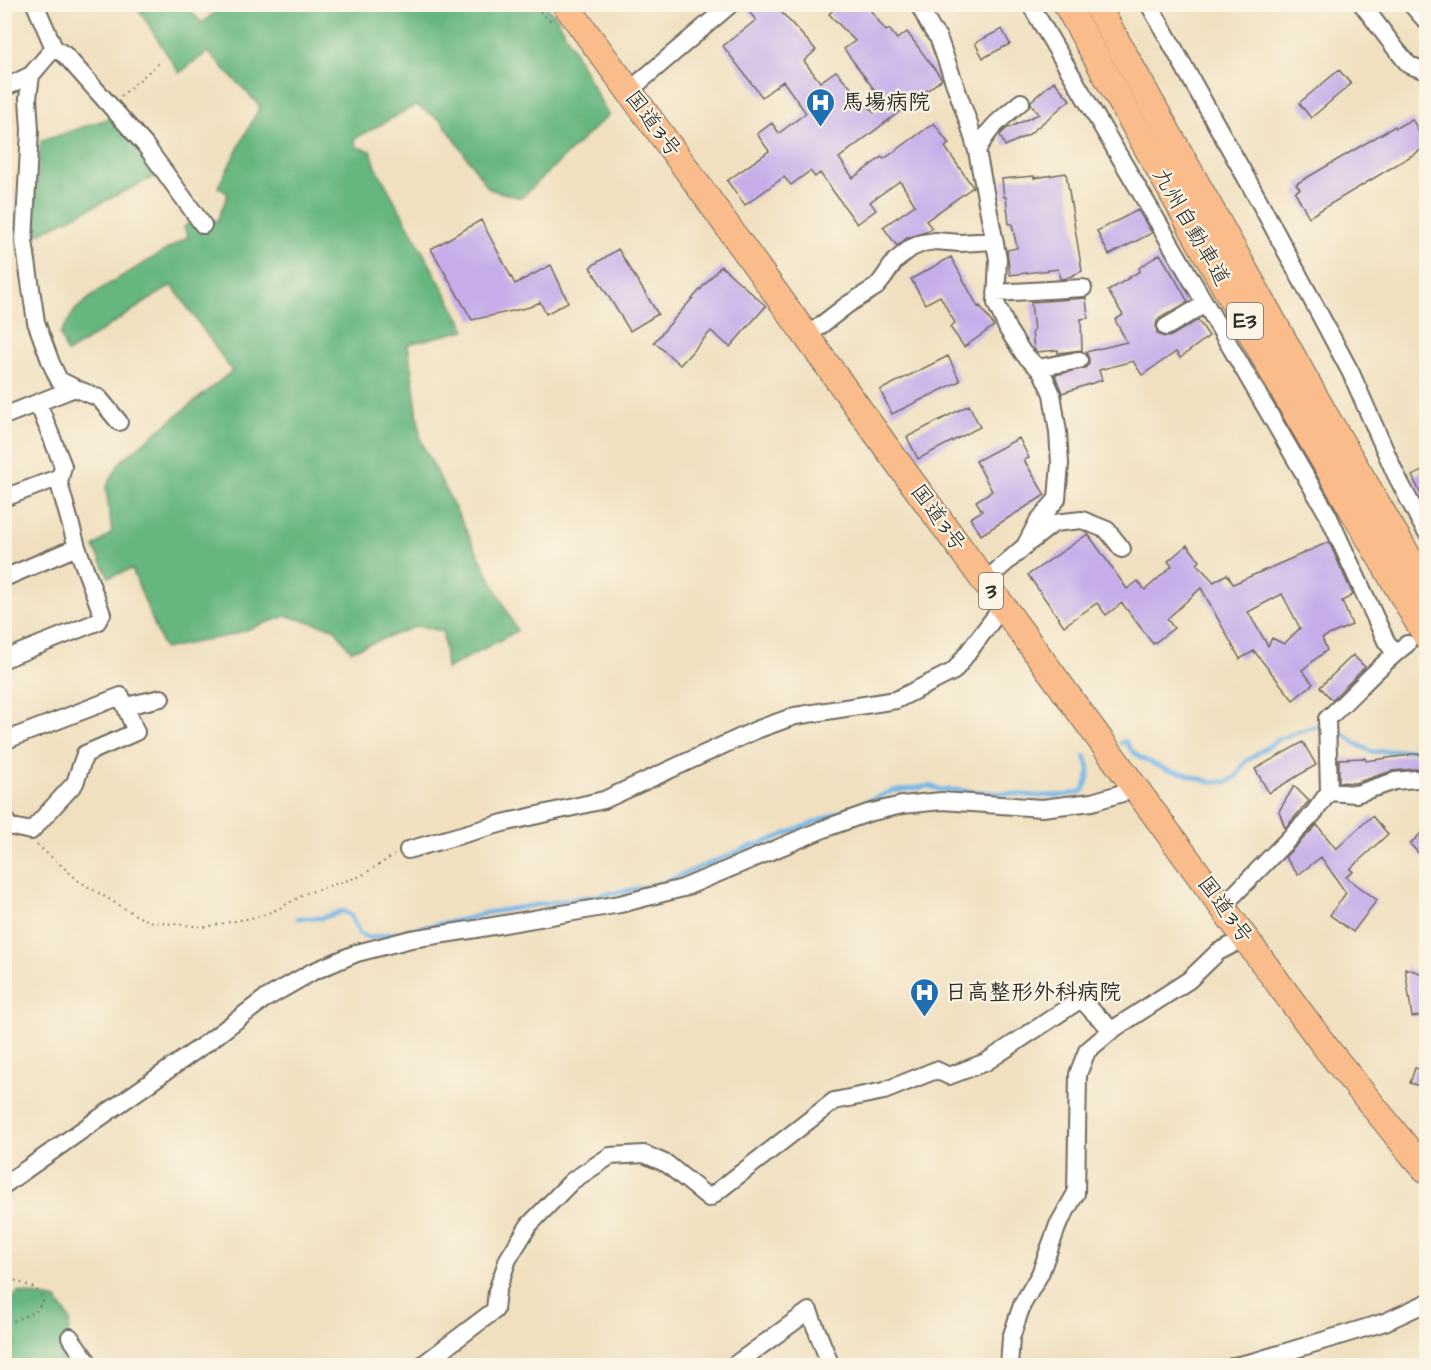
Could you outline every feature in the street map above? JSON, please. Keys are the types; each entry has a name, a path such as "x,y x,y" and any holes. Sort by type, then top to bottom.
{"highway":[{"name":"国道3号","path":"565,4 984,582 1327,1049 1421,1156"},
{"name":"九州自動車道","path":"1066,4 1287,396 1410,645"},
{"name":"九州自動車道","path":"1096,4 1324,413 1426,587"}],"street":[{"path":"35,4 54,48 65,55 145,145 203,225"},
{"path":"629,91 731,4"},
{"path":"918,4 931,31 938,37 977,151 998,259 996,303 1008,330 1023,353 1042,372 1052,394 1060,464 1057,499 1038,521 1023,547"},
{"path":"1030,4 1328,515 1386,641 1410,645"},
{"path":"1149,4 1258,199 1351,373 1395,472 1426,531"},
{"path":"1362,4 1409,65 1426,71"},
{"path":"1411,4 1426,21"},
{"path":"4,88 32,75 54,48"},
{"path":"32,75 28,98 30,130 24,241 36,322 59,380 99,398 119,422"},
{"path":"977,151 990,128 1021,102"},
{"path":"807,336 847,304 876,286 895,261 911,248 935,241 960,243 994,241"},
{"path":"996,293 1083,288"},
{"path":"1166,327 1205,304"},
{"path":"1038,368 1079,360"},
{"path":"4,416 75,388"},
{"path":"4,659 97,622 102,614 77,547 59,483 63,466 38,403"},
{"path":"4,498 60,477"},
{"path":"984,582 1054,523 1082,520 1107,530 1122,549"},
{"path":"4,578 77,547"},
{"path":"408,850 503,823 604,801 756,729 795,716 896,700 954,671 1003,606"},
{"path":"1223,906 1312,814 1329,792 1328,726 1346,703 1410,645"},
{"path":"4,741 121,696 136,732 85,754 75,783 31,831 8,826 4,816"},
{"path":"126,706 161,698"},
{"path":"1329,792 1356,794 1395,781 1426,778"},
{"path":"4,1185 212,1039 263,1000 312,972 357,953 411,939 620,904 683,888 826,828 868,813 902,805 942,801 1042,808 1092,802 1136,789"},
{"path":"1009,1365 1011,1338 1022,1305 1040,1274 1058,1225 1076,1193 1078,1074 1087,1051 1112,1030 1190,980 1218,952 1245,938"},
{"path":"421,1365 495,1310 497,1291 508,1259 529,1225 572,1181 610,1156 644,1154 667,1164 709,1198 834,1101 884,1091 936,1070 949,1076 986,1062 1082,999 1112,1030"},
{"path":"1234,1365 1256,1362 1385,1322 1426,1303"},
{"path":"733,1365 809,1311 831,1365"},
{"path":"70,1337 91,1365"}],"path":[{"path":"110,106 160,62"},
{"path":"1423,100 1426,103"},
{"path":"32,842 80,882 139,917 153,922 204,927 261,916 307,892 361,876 395,855 408,850"},
{"path":"4,1276 34,1288 40,1293 43,1301 36,1311 4,1325"}],"green space":[{"path":"136,5 185,5 202,23 224,5 545,5 557,18 608,115 521,198 489,189 442,121 416,105 354,139 357,147 371,151 376,167 466,330 408,344 421,441 517,631 446,669 443,631 417,626 351,651 334,628 286,616 232,635 164,649 132,569 109,577 94,547 112,532 106,488 120,462 232,371 172,285 67,353 60,334 75,310 102,288 188,237 184,227 193,220 217,221 228,194 218,187 260,106 208,52 179,73"},
{"path":"113,117 160,174 32,237 41,141"},
{"path":"18,1292 57,1300 70,1320 66,1354 77,1365 5,1365 4,1310"}],"building":[{"path":"742,4 774,4 816,50 804,61 820,82 836,71 874,113 885,104 844,49 855,41 829,14 839,4 866,4 886,31 889,29 897,39 907,32 942,79 839,158 853,178 934,123 949,144 945,147 973,187 926,221 932,228 907,238 897,246 883,227 915,205 900,181 870,202 876,210 857,224 820,173 815,177 810,171 791,185 784,177 745,205 727,181 769,151 757,134 772,123 779,133 806,113 783,81 762,97 723,46 756,20"},
{"path":"1002,29 1010,44 983,58 975,43"},
{"path":"1339,70 1351,84 1311,118 1299,103"},
{"path":"1054,81 1070,100 1028,135 1005,146 1000,135 1006,129 1039,114 1031,101"},
{"path":"1412,119 1426,147 1309,217 1295,192 1300,189 1296,184 1395,126 1396,128"},
{"path":"1066,173 1082,271 1060,279 1058,269 1010,275 1007,250 1017,248 1012,224 1009,224 1002,179 1034,176 1034,178"},
{"path":"1138,210 1152,233 1109,255 1097,231"},
{"path":"481,220 515,284 551,265 568,302 546,314 540,302 530,307 472,320 431,249"},
{"path":"618,249 658,314 630,331 590,267"},
{"path":"1160,254 1188,302 1157,321 1157,333 1161,336 1171,336 1198,320 1209,336 1180,358 1176,352 1142,375 1133,361 1099,370 1102,380 1062,393 1055,375 1085,368 1089,364 1086,352 1127,342 1115,320 1123,315 1108,291 1140,271 1139,268"},
{"path":"951,257 978,307 980,306 994,326 964,347 950,327 955,323 940,296 925,304 911,279"},
{"path":"721,266 766,306 730,347 711,331 680,365 654,342"},
{"path":"1086,298 1088,318 1081,319 1082,350 1058,353 1058,350 1037,352 1034,349 1031,302"},
{"path":"948,356 960,381 892,414 880,390"},
{"path":"969,405 980,427 918,459 907,437"},
{"path":"1019,438 1029,458 1024,460 1045,495 981,535 970,518 982,511 976,501 992,491 976,461"},
{"path":"1426,469 1426,504 1412,476"},
{"path":"1088,534 1127,589 1138,581 1145,590 1172,566 1168,561 1187,545 1200,561 1197,564 1214,582 1227,574 1233,584 1329,542 1353,595 1342,601 1352,625 1322,638 1327,650 1302,670 1313,684 1293,700 1254,651 1240,659 1201,588 1167,619 1174,628 1153,644 1122,603 1106,615 1097,603 1064,626 1028,575","holes":["1282,594 1300,628 1284,644 1272,638 1268,646 1248,612"]},
{"path":"1353,655 1365,667 1332,700 1320,687"},
{"path":"1303,742 1316,765 1269,793 1255,769"},
{"path":"1409,754 1426,754 1426,768 1392,771 1355,783 1339,782 1339,759 1365,758 1366,761"},
{"path":"1294,786 1309,801 1285,828 1279,811"},
{"path":"1372,816 1388,834 1350,869 1353,872 1346,877 1377,900 1353,932 1330,915 1346,893 1321,857 1298,875 1285,857 1317,825 1336,849"},
{"path":"1426,828 1426,861 1410,844"},
{"path":"1405,968 1426,975 1426,1015 1412,1017"},
{"path":"1415,1068 1426,1071 1426,1088 1410,1083"}],"waterway":[{"path":"1121,743 1125,741 1141,758 1167,770 1210,782 1227,782 1236,777 1245,762 1279,739 1316,726 1335,727 1358,745 1373,752 1426,749"},
{"path":"298,918 322,918 343,911 350,915 360,934 370,938 485,913 632,890 662,883 892,791 930,786 942,790 1039,796 1067,795 1083,791 1089,774 1085,756"}],"place":[{"name":"馬場病院","path":"821,128"},
{"name":"日高整形外科病院","path":"924,1018"}]}
